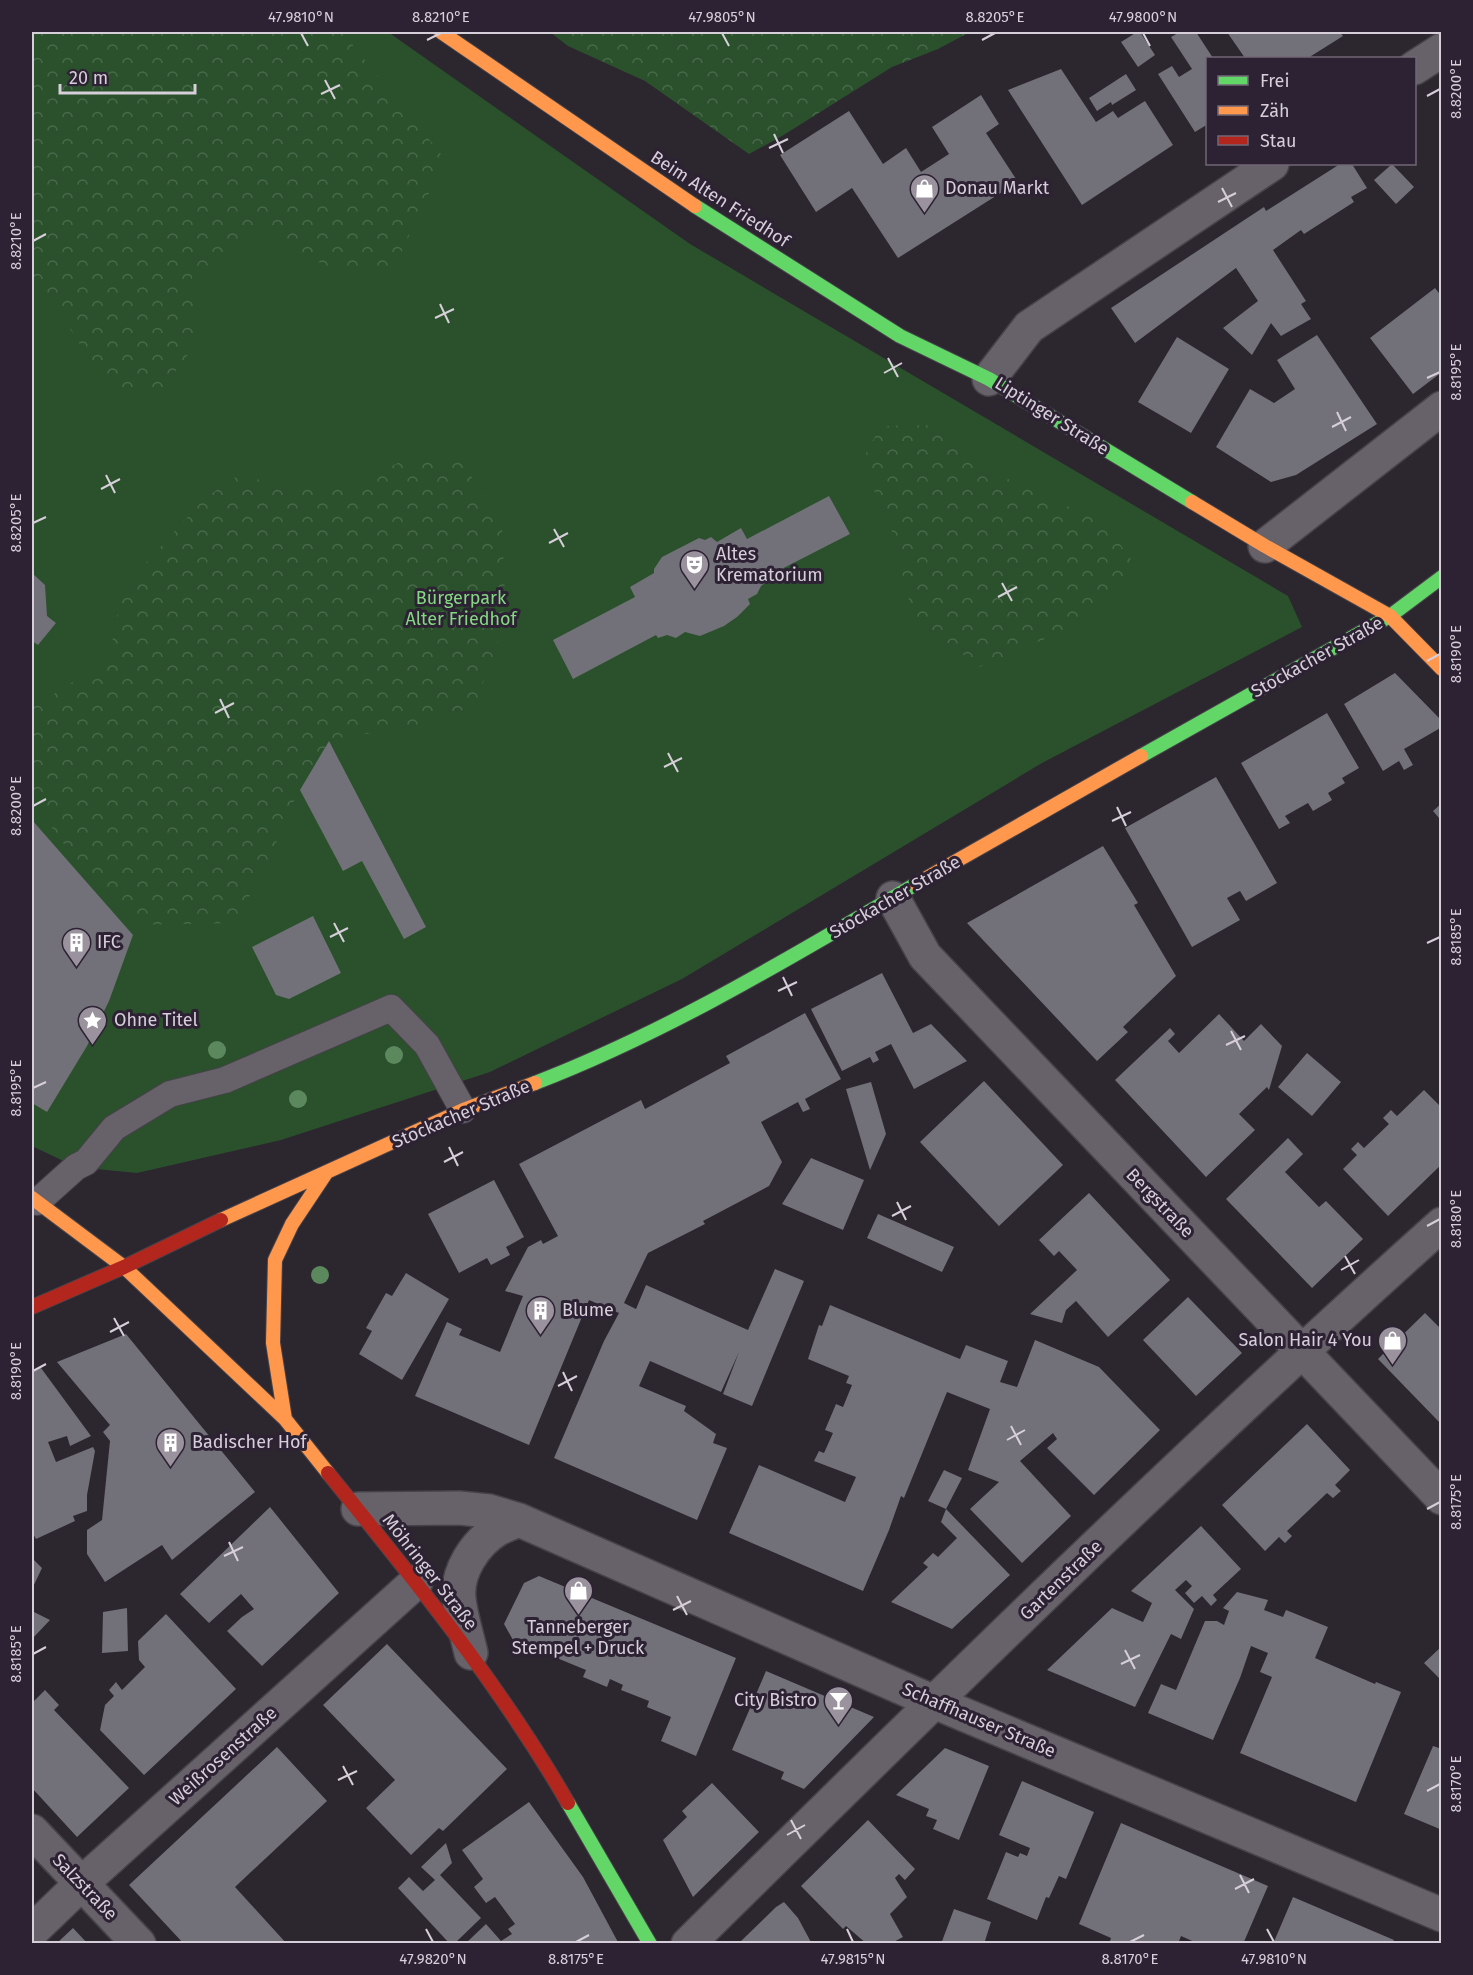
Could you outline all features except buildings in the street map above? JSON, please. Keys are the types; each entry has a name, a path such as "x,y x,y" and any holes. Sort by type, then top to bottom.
{"street":[{"name":"Beim Alten Friedhof","path":"441,32 731,230 900,336 989,379"},
{"path":"1416,67 1442,50"},
{"name":"Liptinger Straße","path":"1271,165 1029,327 989,379 1265,546 1390,616 1442,669"},
{"path":"1265,546 1442,408"},
{"name":"Stockacher Straße","path":"32,1307 124,1268 200,1229 463,1110 555,1075 652,1033 753,979 893,897 1390,616 1442,577"},
{"name":"Bergstraße","path":"893,897 925,956 1442,1498"},
{"path":"285,1419 273,1343 275,1260 292,1224 326,1173"},
{"name":"Möhringer Straße","path":"34,1200 124,1268 285,1419 471,1653 542,1756 650,1944"},
{"name":"Gartenstraße","path":"688,1944 934,1701 1301,1350 1442,1224"},
{"name":"Schaffhauser Straße","path":"358,1509 459,1508 489,1512 519,1520 934,1701 1442,1915"},
{"path":"471,1653 459,1597 460,1580 470,1557 483,1540 498,1529 519,1520"},
{"name":"Weißrosenstraße","path":"32,1931 81,1884 416,1582"},
{"name":"Salzstraße","path":"32,1831 139,1944"}],"lane":[{"path":"34,1200 76,1167 86,1162 114,1128 170,1094 225,1080 391,1008 427,1046 463,1110"}],"green space":[{"name":"Bürgerpark Alter Friedhof","path":"32,32 388,32 690,244 1288,596 1302,627 1042,763 682,979 490,1072 281,1140 137,1173 76,1167 32,1146"},
{"path":"32,32 343,33 445,159 393,270 345,277 262,230 192,276 198,341 159,393 105,384 45,289 32,283"},
{"path":"550,32 970,32 938,49 892,67 749,154 645,81 568,46"},
{"path":"939,425 1002,476 1042,496 1102,520 1131,559 1122,594 1054,635 979,667 913,616 891,528 861,462 881,426"},
{"path":"406,459 462,461 502,526 506,619 475,705 425,725 331,739 297,794 272,852 236,923 135,925 56,835 32,793 32,692 46,699 109,659 122,589 205,498 239,475 293,488 348,488"}],"traffic: fast":[{"path":"695,206 900,336 989,379 1192,502"},
{"path":"1141,756 1390,616 1442,577"},
{"path":"535,1083 585,1063 682,1016 916,884"},
{"path":"568,1803 650,1944"}],"traffic: slow":[{"path":"441,32 695,206"},
{"path":"1192,502 1390,616 1442,669"},
{"path":"916,884 1141,756"},
{"path":"221,1220 463,1110 535,1083"},
{"path":"285,1419 273,1343 275,1260 292,1224 326,1173"},
{"path":"32,1198 124,1267 285,1419 328,1473"}],"traffic: jam":[{"path":"32,1307 124,1267 221,1220"},
{"path":"328,1473 424,1593 485,1675 542,1759 568,1803"}],"place":[{"name":"Donau Markt","path":"924,214"},
{"name":"Altes Krematorium","path":"695,590"},
{"name":"IFC","path":"76,968"},
{"name":"Ohne Titel","path":"93,1046"},
{"name":"Blume","path":"541,1336"},
{"name":"Salon Hair 4 You","path":"1393,1366"},
{"name":"Badischer Hof","path":"171,1468"},
{"name":"Tanneberger Stempel + Druck","path":"578,1616"},
{"name":"City Bistro","path":"838,1726"}]}
